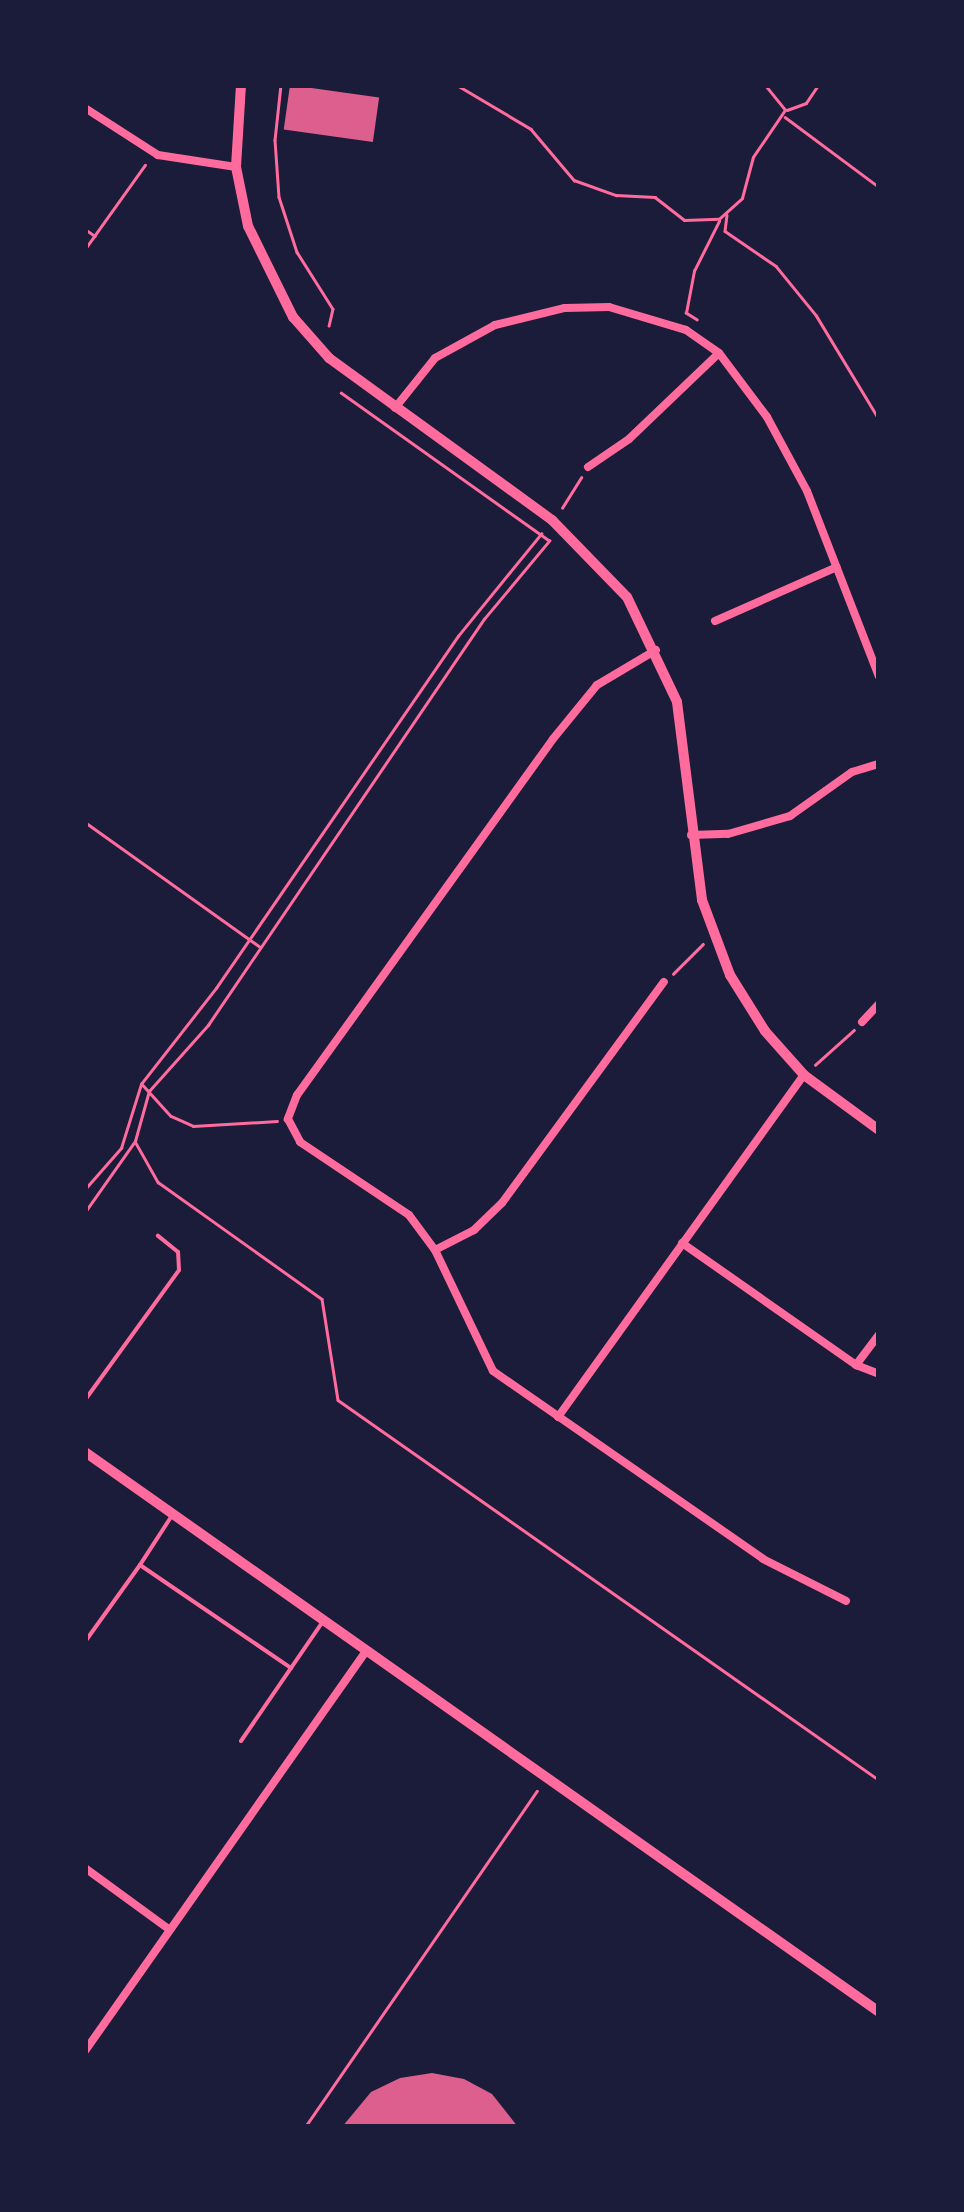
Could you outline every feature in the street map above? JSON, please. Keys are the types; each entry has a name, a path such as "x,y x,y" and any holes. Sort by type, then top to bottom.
{"street":[{"path":"241,85 236,168 248,226 293,317 328,358 552,520 627,597 656,650 677,702 692,835 714,933 730,975 765,1031 804,1075 879,1130"},
{"path":"85,108 158,155 236,168"},
{"path":"395,408 435,358 496,325 565,308 638,310 686,330 718,353 775,432 837,568 879,677"},
{"path":"588,467 629,439 718,353"},
{"path":"715,621 837,568"},
{"path":"656,650 597,686 553,739 297,1095 288,1119 300,1142 408,1215 435,1250 493,1371 764,1559 846,1601"},
{"path":"692,835 728,834 790,816 852,772 879,764"},
{"path":"435,1250 474,1230 502,1203 664,982"},
{"path":"862,1022 879,1004"},
{"path":"558,1417 804,1075"},
{"path":"682,1243 856,1365 879,1374"},
{"path":"856,1365 879,1335"},
{"path":"85,1452 879,2012"},
{"path":"85,2052 367,1650"},
{"path":"85,1868 170,1930"}],"lane":[{"path":"85,1400 179,1270 178,1252 158,1236"},
{"path":"87,1639 174,1514"},
{"path":"140,1565 291,1668"},
{"path":"241,1741 324,1620"}],"path":[{"path":"280,85 275,140 279,198 297,252 333,308 329,326"},
{"path":"457,85 530,129 574,180 616,196 654,197 684,220 719,219"},
{"path":"765,85 785,113 879,188"},
{"path":"697,320 686,313 694,271 719,219 742,198 754,157 785,113 806,104 818,85"},
{"path":"85,249 145,166"},
{"path":"727,212 725,230 790,280 879,419"},
{"path":"85,229 96,237"},
{"path":"85,1212 135,1142 150,1091 208,1025 484,619 549,541 341,393"},
{"path":"566,503 588,467"},
{"path":"85,1189 121,1148 141,1084 248,939 458,636 542,533"},
{"path":"85,822 261,947"},
{"path":"664,982 714,933"},
{"path":"804,1075 862,1022"},
{"path":"141,1084 170,1116 193,1126 288,1119"},
{"path":"135,1142 158,1182 322,1299 338,1400 879,1780"},
{"path":"305,2127 547,1777"}],"building":[{"path":"290,85 379,98 373,142 284,130"},
{"path":"432,2073 464,2079 492,2094 518,2127 342,2127 371,2092 400,2078"}]}
